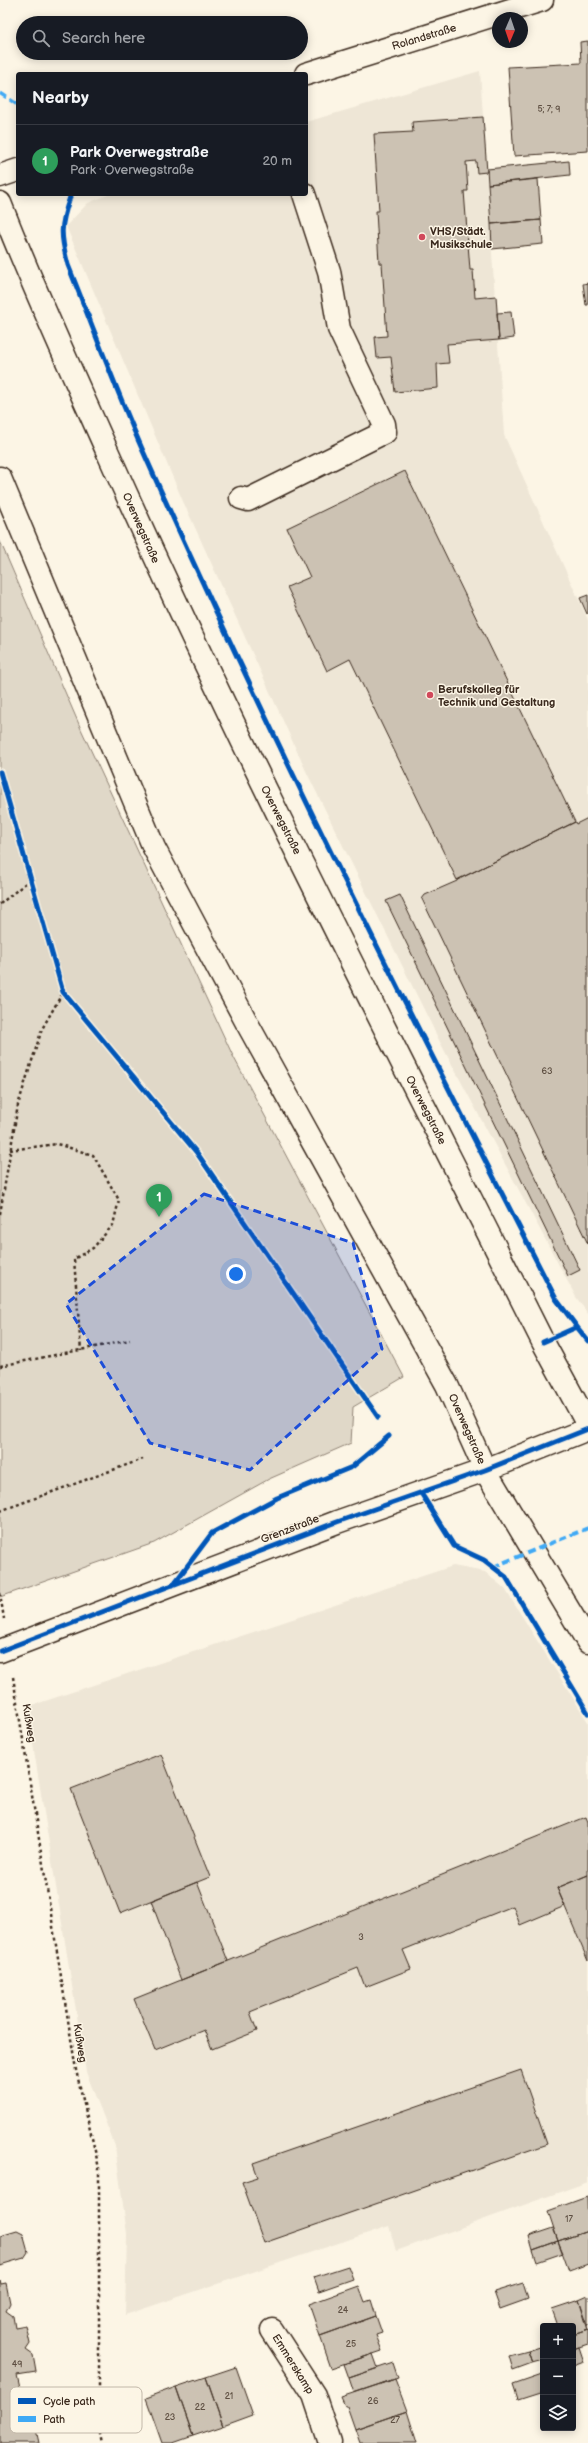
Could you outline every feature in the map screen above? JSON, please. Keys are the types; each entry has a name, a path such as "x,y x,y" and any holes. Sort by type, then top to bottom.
{"main road":[{"name":"Rolandstraße","path":"308,73 542,0"},
{"path":"0,176 16,171"},
{"path":"241,498 248,500 385,432 384,424 339,329 329,271 305,196"},
{"name":"Overwegstraße","path":"0,203 20,256 156,560 248,752 536,1328 588,1425"},
{"name":"Overwegstraße","path":"0,478 154,848 248,1024 447,1385 485,1470 588,1642"},
{"name":"Grenzstraße","path":"4,1650 337,1522 485,1470 588,1429"},
{"name":"Emmerskamp","path":"272,2330 314,2396 330,2443"}],"path":[{"path":"0,904 32,878"},
{"path":"0,1214 1,1200 18,1105 42,1029 63,992"},
{"path":"10,1150 57,1144 93,1155 119,1200 113,1225 93,1248 74,1259 81,1351"},
{"path":"0,1366 130,1340"},
{"path":"0,1510 143,1459"}],"highlighted area":[{"path":"204,1194 353,1243 382,1349 250,1470 150,1443 66,1304"}],"shaded area":[{"name":"Berufskolleg für Technik und Gestaltung","path":"480,71 504,435 588,620 588,1314 576,1297 441,1044 306,771 182,499 66,226 88,203 105,196 308,196 308,121"},
{"path":"0,541 81,729 233,1056 404,1377 353,1407 351,1443 269,1479 154,1543 0,1597"},
{"path":"453,1566 485,1572 505,1589 588,1722 588,2182 396,2251 389,2226 125,2315 127,2234 115,2146 86,2072 27,1707"}],"building":[{"path":"588,41 588,151 514,156 508,67 581,63 580,42"},
{"name":"VHS/Städt. Musikschule","path":"483,117 487,172 477,173 476,161 466,162 468,191 464,191 470,270 473,270 475,298 496,296 499,340 447,344 449,363 437,364 438,388 395,392 391,357 377,358 375,337 387,336 382,263 379,263 376,211 379,211 374,134 413,132 412,122"},
{"path":"569,161 570,175 488,184 487,169"},
{"path":"538,179 541,220 491,224 488,184"},
{"path":"541,220 543,244 492,249 491,224"},
{"path":"588,283 588,305 586,305 583,284"},
{"path":"511,312 514,338 499,340 497,313"},
{"path":"405,471 575,822 457,880 350,659 327,671 287,587 310,577 287,528"},
{"path":"588,595 588,613 587,614 580,598"},
{"path":"588,818 588,1244 422,899 425,895 457,881 575,822 576,824"},
{"path":"400,895 580,1270 568,1276 386,901"},
{"path":"161,1754 210,1877 120,1913 71,1789"},
{"path":"586,1817 588,1822 588,1875 557,1888 565,1906 520,1925 513,1906 403,1950 411,1969 365,1987 358,1968 250,2012 257,2031 212,2049 204,2030 155,2050 134,1999"},
{"path":"588,1875 588,1961 557,1888"},
{"path":"197,1882 228,1961 181,1980 151,1901"},
{"path":"521,2070 547,2144 264,2243 242,2182 258,2177 253,2163"},
{"path":"587,2197 588,2231 558,2241 548,2211"},
{"path":"553,2228 558,2241 533,2250 529,2236"},
{"path":"17,2231 23,2234 28,2252 24,2258 0,2265 0,2236"},
{"path":"588,2231 588,2264 569,2271 558,2241"},
{"path":"558,2241 563,2253 537,2262 533,2250"},
{"path":"348,2266 353,2279 319,2291 314,2277"},
{"path":"0,2280 1,2284 6,2283 10,2303 6,2311 13,2316 15,2328 26,2326 30,2344 26,2350 33,2355 36,2372 17,2375 20,2387 10,2387 10,2433 37,2433 39,2443 0,2443"},
{"path":"523,2283 528,2299 500,2309 494,2292"},
{"path":"359,2286 365,2302 371,2300 376,2316 320,2336 309,2304"},
{"path":"588,2296 588,2326 579,2300"},
{"path":"579,2300 588,2330 576,2334 576,2323 557,2323 552,2309"},
{"path":"376,2316 382,2333 376,2335 382,2351 331,2368 320,2336"},
{"path":"588,2330 588,2344 576,2348 576,2334"},
{"path":"540,2347 540,2361 532,2363 528,2351"},
{"path":"579,2347 584,2362 576,2365 576,2359 576,2348"},
{"path":"528,2351 532,2363 513,2370 509,2356"},
{"path":"373,2354 378,2368 349,2378 344,2364"},
{"path":"393,2363 398,2378 354,2393 349,2378"},
{"path":"236,2367 253,2415 223,2426 206,2377"},
{"path":"540,2376 540,2393 518,2400 513,2385"},
{"path":"206,2377 223,2426 193,2436 176,2387"},
{"path":"395,2379 407,2411 355,2429 347,2406 345,2406 341,2397"},
{"path":"176,2387 193,2436 173,2443 162,2443 146,2398"},
{"path":"407,2411 417,2443 360,2443 355,2429"}],"marked path":[{"path":"0,93 16,104"},
{"path":"493,1567 588,1528"}],"cycle path":[{"path":"70,196 64,216 62,231 62,238 68,265 143,451 241,666 396,984 556,1299 577,1327"},
{"path":"0,772 63,992 197,1153 378,1417"},
{"path":"543,1342 577,1327 588,1341"},
{"path":"0,1651 337,1522 485,1470 588,1429"},
{"path":"173,1585 212,1533 277,1498 352,1467 389,1436"},
{"path":"421,1493 454,1546 484,1560 506,1577 588,1713"}],"place":[{"name":"VHS/Städt. Musikschule","path":"422,237"},
{"name":"Berufskolleg für Technik und Gestaltung","path":"430,695"},
{"name":"Park Overwegstraße","path":"159,1217"}]}
